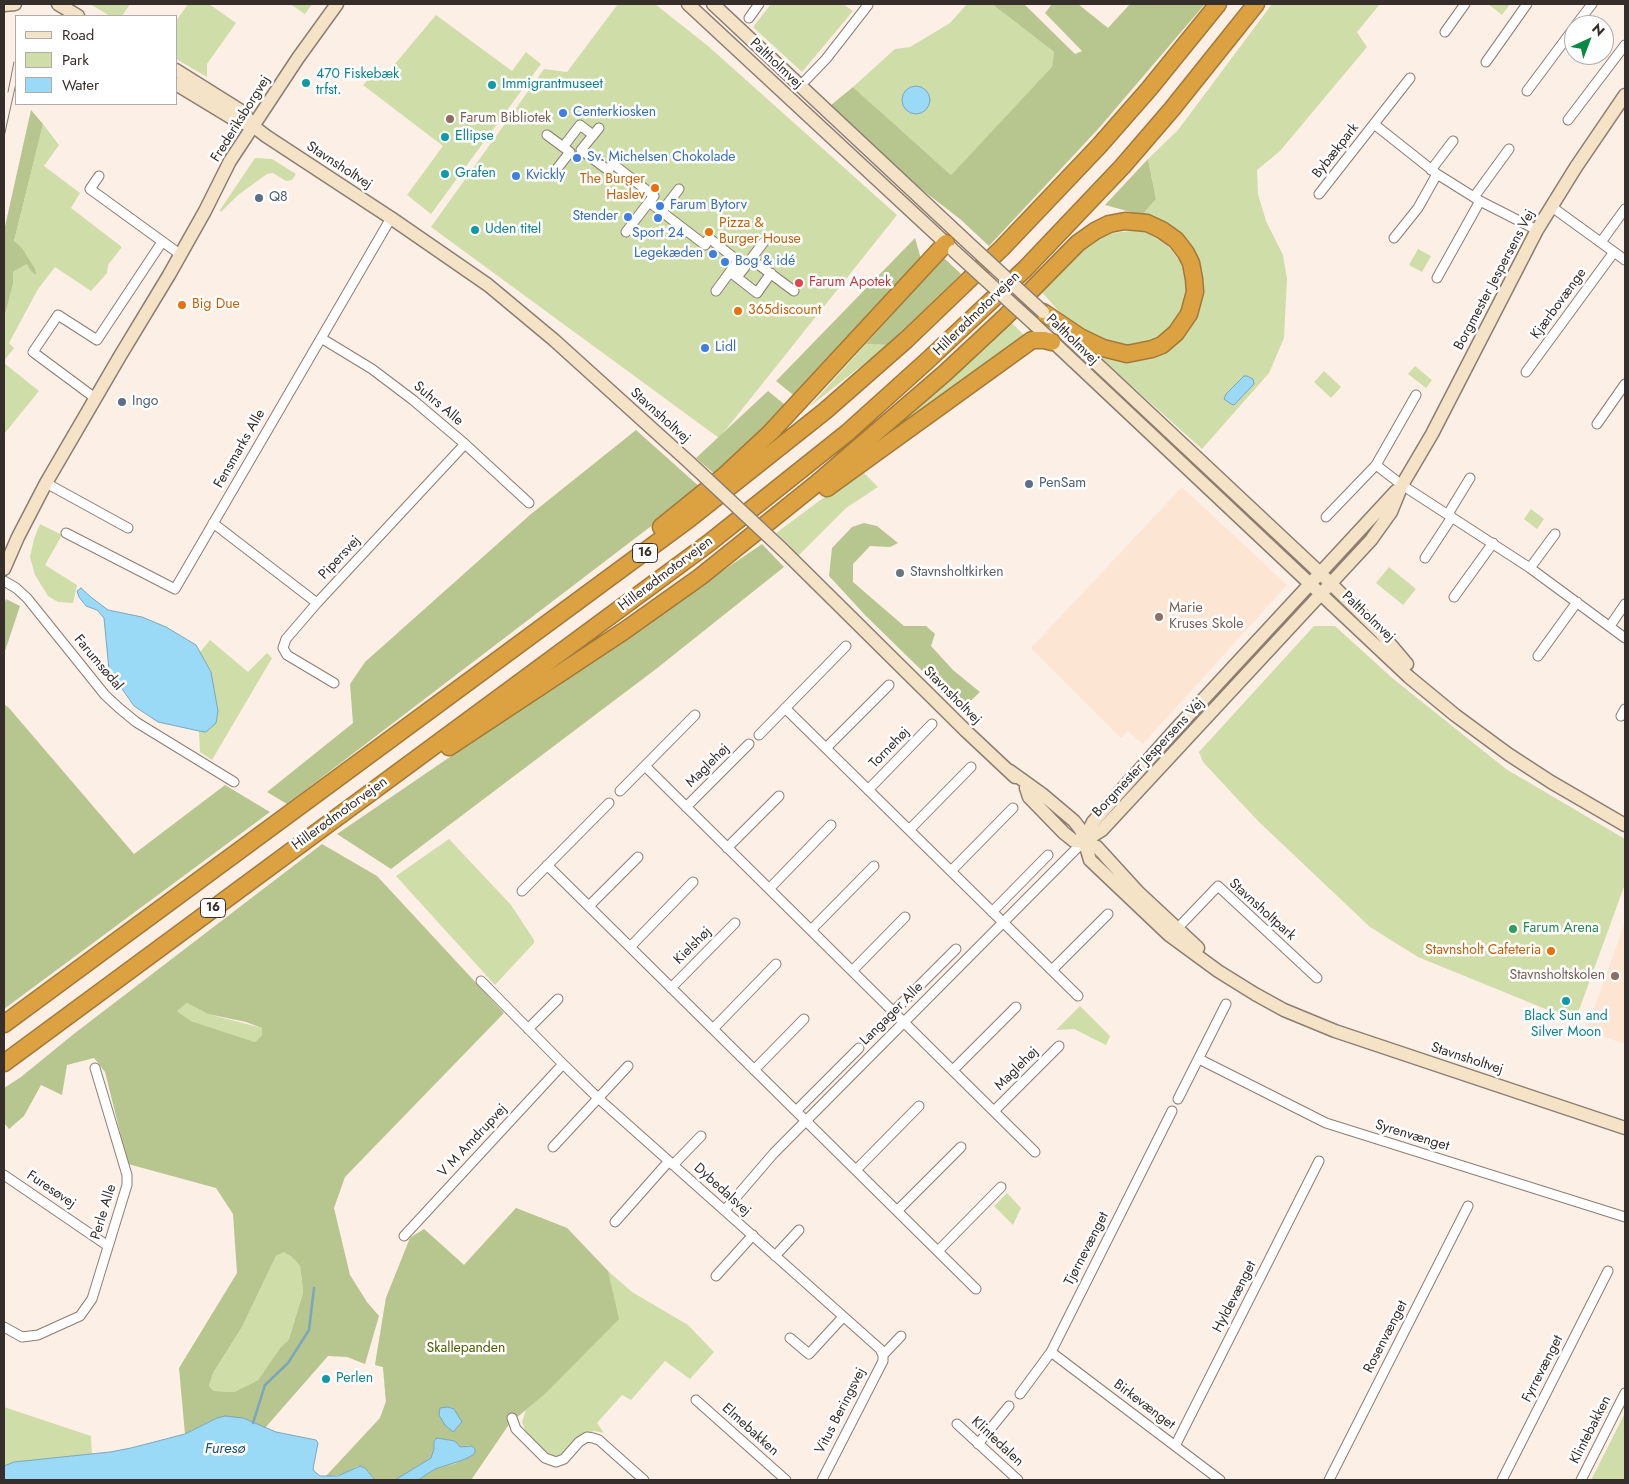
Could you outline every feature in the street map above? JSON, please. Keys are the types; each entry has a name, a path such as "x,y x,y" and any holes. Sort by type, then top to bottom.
{"highway":[{"name":"16","path":"4,1024 689,520 825,411 906,340 1002,248 1099,146 1149,89 1218,4"},
{"name":"Hillerødmotorvejen","path":"4,1063 709,543 847,433 928,360 1025,268 1122,167 1172,109 1256,4"},
{"path":"422,754 432,759 624,631 700,576 866,443 1005,317 1078,243 1095,231 1109,224 1124,221 1147,223 1162,230 1176,240 1186,253 1194,279 1193,305 1186,320 1171,338 1162,345 1147,351 1127,354 1103,348 1038,318"},
{"path":"549,623 576,596 724,476 770,433 956,242"},
{"path":"700,576 738,553 1032,340 1052,342"}],"street":[{"path":"4,5 15,4"},
{"path":"58,4 76,15"},
{"name":"Frederiksborgvej","path":"4,569 46,483 206,211 230,161 314,35 337,4"},
{"name":"Paltholmvej","path":"688,4 956,242 1038,318 1163,425 1332,584 1380,632 1436,698"},
{"name":"Paltholmvej","path":"713,4 800,86 956,242"},
{"path":"749,18 759,4"},
{"path":"800,86 826,59 868,5 866,4"},
{"path":"1445,32 1465,4"},
{"path":"1486,62 1528,4"},
{"path":"1584,15 1592,4"},
{"path":"1527,91 1564,41"},
{"path":"1568,120 1625,46"},
{"path":"178,71 243,112 253,126"},
{"name":"Bybækpark","path":"1319,194 1410,78"},
{"path":"178,85 237,121 253,126"},
{"name":"Borgmester Jespersens Vej","path":"1083,842 1102,830 1372,540 1391,512 1402,485 1432,434 1537,230 1625,95"},
{"name":"Bybækpark","path":"1374,124 1434,172 1477,199 1537,230"},
{"name":"Stavnsholtvej","path":"253,126 488,285 554,340 783,550 958,724 1010,771 1026,788 1035,803 1064,833 1074,841 1097,847 1173,932 1241,978 1290,1006 1300,1016 1335,1031 1625,1128"},
{"path":"556,170 572,147 580,126 593,136"},
{"path":"572,147 593,136 599,128"},
{"path":"547,135 572,147 608,170 613,164 705,245 710,238 745,262 771,274 794,291"},
{"path":"1394,238 1418,208 1434,172 1453,141"},
{"path":"1437,278 1477,199 1509,149"},
{"path":"99,176 90,189 180,255"},
{"path":"664,208 679,189"},
{"path":"626,232 651,199"},
{"path":"1552,207 1625,260"},
{"path":"1601,242 1625,209"},
{"name":"Fensmarks Alle","path":"66,533 175,589 391,218"},
{"path":"95,398 33,352 58,316 98,340 162,242"},
{"path":"716,291 763,242"},
{"name":"Kjærbovænge","path":"1526,372 1614,252"},
{"path":"734,274 757,292 771,274"},
{"name":"Paltholmvej","path":"1038,318 1052,342 1310,584 1455,715 1508,754 1551,782 1625,825"},
{"name":"Suhrs Alle","path":"321,338 372,369 413,400 465,444 529,503"},
{"path":"1597,424 1625,384"},
{"path":"1326,517 1376,465 1416,395"},
{"path":"1152,436 1163,425"},
{"name":"Pipersvej","path":"334,683 287,654 283,648 286,639 317,603 465,444"},
{"path":"1376,465 1402,485 1530,568 1625,638"},
{"path":"1426,558 1470,478"},
{"path":"46,483 128,528"},
{"name":"Borgmester Jespersens Vej","path":"1083,842 1093,822 1162,744 1402,485"},
{"path":"213,523 317,603"},
{"path":"1530,568 1555,534"},
{"path":"1454,597 1493,543"},
{"name":"Farumsødal","path":"4,581 16,588 26,598 105,695 119,708 136,722 234,782"},
{"path":"1538,656 1577,602"},
{"path":"1610,626 1625,604"},
{"path":"758,735 846,646"},
{"path":"826,748 890,685"},
{"name":"Tornehøj","path":"785,708 1078,996"},
{"path":"620,791 695,715"},
{"name":"Tornehøj","path":"868,790 932,724"},
{"name":"Maglehøj","path":"686,807 749,744"},
{"name":"Maglehøj","path":"645,766 1035,1152"},
{"path":"909,830 971,767"},
{"name":"Stavnsholtvej","path":"1010,771 1042,794 1074,821 1081,830 1083,842"},
{"path":"728,848 779,796"},
{"path":"522,891 609,803"},
{"path":"951,871 1013,808"},
{"path":"769,889 831,825"},
{"name":"Langager Alle","path":"724,1210 774,1154 1083,842"},
{"path":"992,912 1048,855"},
{"path":"589,906 638,857"},
{"path":"547,865 976,1289"},
{"path":"811,930 874,866"},
{"path":"630,947 693,882"},
{"name":"Stavnsholtpark","path":"1173,932 1218,886 1317,978"},
{"path":"1052,970 1108,914"},
{"path":"852,971 905,917"},
{"name":"Kielshøj","path":"671,988 735,923"},
{"path":"893,1012 956,949"},
{"path":"713,1029 776,964"},
{"name":"Dybedalsvej","path":"481,981 598,1098 884,1354"},
{"path":"528,1029 558,999"},
{"path":"1178,1100 1226,1004"},
{"path":"953,1070 1016,1007"},
{"path":"754,1070 804,1019"},
{"name":"Maglehøj","path":"994,1111 1059,1046"},
{"path":"796,1111 859,1048"},
{"name":"Syrenvænget","path":"1199,1059 1326,1123 1625,1217"},
{"name":"V M Amdrupvej","path":"404,1236 563,1064"},
{"path":"553,1147 628,1066"},
{"name":"Perle Alle","path":"4,1327 22,1337 38,1335 80,1316 92,1299 127,1186 127,1176 95,1068"},
{"path":"856,1170 919,1106"},
{"name":"Tjørnevænget","path":"1020,1394 1044,1363 1050,1352 1172,1111"},
{"name":"Dybedalsvej","path":"615,1222 671,1163 700,1136"},
{"path":"897,1211 961,1147"},
{"name":"Hyldevænget","path":"1175,1446 1320,1161"},
{"name":"Furesøvej","path":"4,1175 108,1246"},
{"path":"938,1251 1002,1187"},
{"name":"Rosenvænget","path":"1328,1480 1468,1206"},
{"path":"775,1256 799,1230"},
{"name":"Dybedalsvej","path":"716,1276 753,1235"},
{"name":"Fyrrevænget","path":"1502,1480 1608,1271"},
{"path":"790,1338 809,1354 844,1317"},
{"path":"884,1354 901,1336"},
{"name":"Birkevænget","path":"1050,1352 1220,1480"},
{"name":"Vitus Beringsvej","path":"822,1480 883,1361 884,1354"},
{"name":"Klintebakken","path":"1581,1480 1625,1393"},
{"name":"Elmebakken","path":"696,1400 786,1480"},
{"path":"978,1444 1009,1406"},
{"path":"512,1418 516,1429 545,1458 556,1462 564,1459 579,1442 587,1437 593,1438 644,1480"},
{"name":"Klintedalen","path":"957,1424 1007,1476 1018,1480"}],"shaded area":[{"name":"Marie Kruses Skole","path":"1182,487 1287,585 1143,744 1128,731 1121,738 1031,648"},
{"name":"Stavnsholtskolen","path":"1625,922 1625,1044 1586,1031"}],"green space":[{"path":"90,4 130,4 123,15 108,15"},
{"path":"188,4 209,4 236,23 207,64 207,77 178,60 178,18"},
{"path":"290,4 312,4 305,14"},
{"path":"618,4 655,4 708,46 897,215 719,438 431,227 544,69 567,72"},
{"path":"771,4 843,4 853,11 802,72 753,27"},
{"path":"967,4 992,4 1054,52 1052,68 951,175 853,87 895,49 910,47 950,23"},
{"path":"992,4 1024,4 1075,54 1082,51 1045,13 1052,4 1078,4 1108,28 1130,4 1205,4 1099,128 989,246 960,219 921,189 831,105 853,87 951,175 1052,67 1054,52"},
{"path":"1272,4 1380,4 1357,32 1367,47 1280,151 1257,170 1258,194 1266,221 1283,255 1287,279 1284,338 1269,373 1202,449 1088,347 1134,360 1161,355 1187,328 1190,248 1142,215 1156,199 1148,159 1178,130"},
{"path":"1488,4 1510,4 1502,15"},
{"path":"436,15 512,71 526,52 541,64 431,214 407,195 443,146 363,85 378,70 389,71"},
{"path":"31,110 43,124 14,241 22,248 35,269 36,275 27,264 13,272 13,284 4,319 4,231"},
{"path":"43,124 59,145 44,166 80,193 71,208 122,247 108,265 107,273 91,291 55,267 38,289 9,343 14,348 4,361 4,319 13,284 13,272 27,264 31,271 14,241"},
{"path":"255,158 272,159 296,174 292,180 286,181 273,173 267,174 238,195 221,212 220,210"},
{"path":"1148,159 1156,199 1142,215 1105,205"},
{"path":"1140,230 1163,240 1180,261 1188,283 1186,304 1177,324 1155,342 1135,347 1105,343 1063,316 1041,291 1090,243 1112,233"},
{"path":"915,238 921,259 797,398 776,381"},
{"path":"1418,249 1431,256 1422,272 1409,265"},
{"path":"943,257 961,274 888,345 866,344"},
{"path":"1010,321 1025,336 863,455"},
{"path":"866,344 888,345 809,407"},
{"path":"4,363 39,391 4,434"},
{"path":"1415,366 1432,380 1426,388 1408,374"},
{"path":"1324,371 1341,387 1331,398 1314,382"},
{"path":"768,391 789,408 717,476 696,458"},
{"path":"636,430 701,488 287,804 267,792 353,723 350,684 365,662 531,514"},
{"path":"861,470 878,487 846,508 797,557 789,545 776,533"},
{"path":"1531,509 1544,519 1537,529 1524,519"},
{"path":"864,523 877,526 898,543 890,547 870,546 853,564 853,582 904,626 926,626 935,634 931,646 953,670 980,692 964,707 955,703 866,616 829,576 832,548 852,527"},
{"path":"40,524 62,535 45,565 77,585 73,603 58,602 48,596 35,575 30,557"},
{"path":"762,544 784,567 656,669 391,869 337,834"},
{"path":"1389,567 1416,589 1403,605 1376,583"},
{"path":"6,599 20,606 4,654 4,605"},
{"path":"1314,626 1335,626 1391,677 1506,769 1625,839 1625,884 1575,1021 1418,957 1370,927 1258,821 1203,762 1199,752"},
{"path":"210,640 248,672 267,653 272,658 212,760 200,752 199,731 206,732 211,672 200,652"},
{"path":"4,704 134,854 225,785 270,812 4,1009"},
{"path":"449,839 511,905 534,940 534,943 495,985 396,876"},
{"path":"322,844 377,876 504,1013 345,1177 334,1208 350,1275 367,1302 379,1316 365,1364 347,1357 328,1356 265,1428 243,1418 217,1418 185,1434 179,1368 237,1273 233,1214 216,1188 128,1164 105,1072 94,1058 67,1065 62,1095 41,1085 24,1116 9,1129 4,1123 4,1088 21,1077 75,1033","holes":["187,1003 208,1014 246,1022 262,1028 262,1035 255,1042 191,1021 177,1011","284,1252 292,1257 300,1266 303,1293 289,1339 280,1348 258,1380 234,1392 214,1391 209,1386 213,1373 242,1327 276,1256"]},
{"path":"187,1003 208,1014 262,1028 262,1035 255,1042 191,1021 177,1011"},
{"path":"1080,1006 1110,1036 1106,1045 1074,1029 1056,1030"},
{"path":"1007,1193 1021,1208 1013,1225 994,1206"},
{"name":"Skallepanden","path":"516,1208 567,1228 608,1271 632,1292 688,1325 714,1352 690,1379 665,1361 631,1400 622,1395 597,1423 604,1433 594,1431 582,1435 565,1452 556,1457 544,1453 527,1435 522,1422 526,1410 509,1423 471,1480 418,1480 472,1446 395,1480 375,1480 369,1431 380,1418 386,1401 383,1367 375,1365 386,1298 410,1238 424,1229 464,1265"},
{"name":"Skallepanden","path":"516,1208 567,1228 608,1271 619,1319 546,1393 510,1423 471,1480 418,1480 435,1469 455,1464 473,1455 469,1445 460,1447 455,1441 438,1438 434,1441 431,1458 395,1480 375,1480 365,1468 358,1466 345,1474 325,1477 380,1418 386,1402 383,1367 375,1365 386,1298 410,1238 424,1229 464,1265"},
{"path":"284,1251 300,1266 303,1293 289,1339 280,1348 258,1380 234,1392 214,1391 209,1386 213,1373 242,1327 276,1256"},
{"path":"4,1407 91,1436 92,1454 14,1462 4,1466"},
{"path":"1625,1413 1625,1480 1591,1480"}],"water":[{"path":"916,86 926,90 930,100 926,110 916,114 906,110 902,100 906,90"},
{"path":"1244,376 1253,379 1254,384 1234,405 1231,404 1224,399 1226,394"},
{"path":"81,588 108,610 142,617 166,627 196,645 211,672 218,711 216,723 206,732 199,731 158,722 134,706 109,670 104,618 97,610 86,606 79,597 77,591"},
{"path":"448,1407 454,1409 462,1422 453,1432 445,1425 439,1415 440,1408"},
{"name":"Furesø","path":"225,1416 243,1418 276,1432 316,1440 318,1443 313,1469 320,1476 338,1476 360,1466 365,1468 375,1480 4,1480 4,1466 14,1462 131,1448 185,1434"},
{"path":"437,1438 455,1441 460,1447 472,1446 475,1452 463,1460 435,1469 418,1480 395,1480 431,1458 434,1441"}],"waterway":[{"path":"253,1423 265,1385 288,1363 309,1330 314,1288"}],"tram line":[{"path":"8,92 14,62"},
{"path":"4,137 15,88"}],"place":[{"name":"470 Fiskebæk trfst.","path":"306,83"},
{"name":"Immigrantmuseet","path":"492,85"},
{"name":"Centerkiosken","path":"563,113"},
{"name":"Farum Bibliotek","path":"450,119"},
{"name":"Ellipse","path":"445,137"},
{"name":"Sv. Michelsen Chokolade","path":"577,158"},
{"name":"Grafen","path":"445,174"},
{"name":"Kvickly","path":"516,176"},
{"name":"The Burger Haslev","path":"655,188"},
{"name":"Q8","path":"259,198"},
{"name":"Farum Bytorv","path":"660,206"},
{"name":"Stender","path":"628,217"},
{"name":"Sport 24","path":"658,218"},
{"name":"Uden titel","path":"475,230"},
{"name":"Pizza & Burger House","path":"709,232"},
{"name":"Legekæden","path":"713,254"},
{"name":"Bog & idé","path":"725,262"},
{"name":"Farum Apotek","path":"799,283"},
{"name":"Big Due","path":"182,305"},
{"name":"365discount","path":"738,311"},
{"name":"Lidl","path":"705,348"},
{"name":"Ingo","path":"122,402"},
{"name":"PenSam","path":"1029,484"},
{"name":"Stavnsholtkirken","path":"900,573"},
{"name":"Marie Kruses Skole","path":"1159,617"},
{"name":"Farum Arena","path":"1513,929"},
{"name":"Stavnsholt Cafeteria","path":"1551,951"},
{"name":"Stavnsholtskolen","path":"1615,976"},
{"name":"Black Sun and Silver Moon","path":"1566,1001"},
{"name":"Perlen","path":"326,1379"}]}
